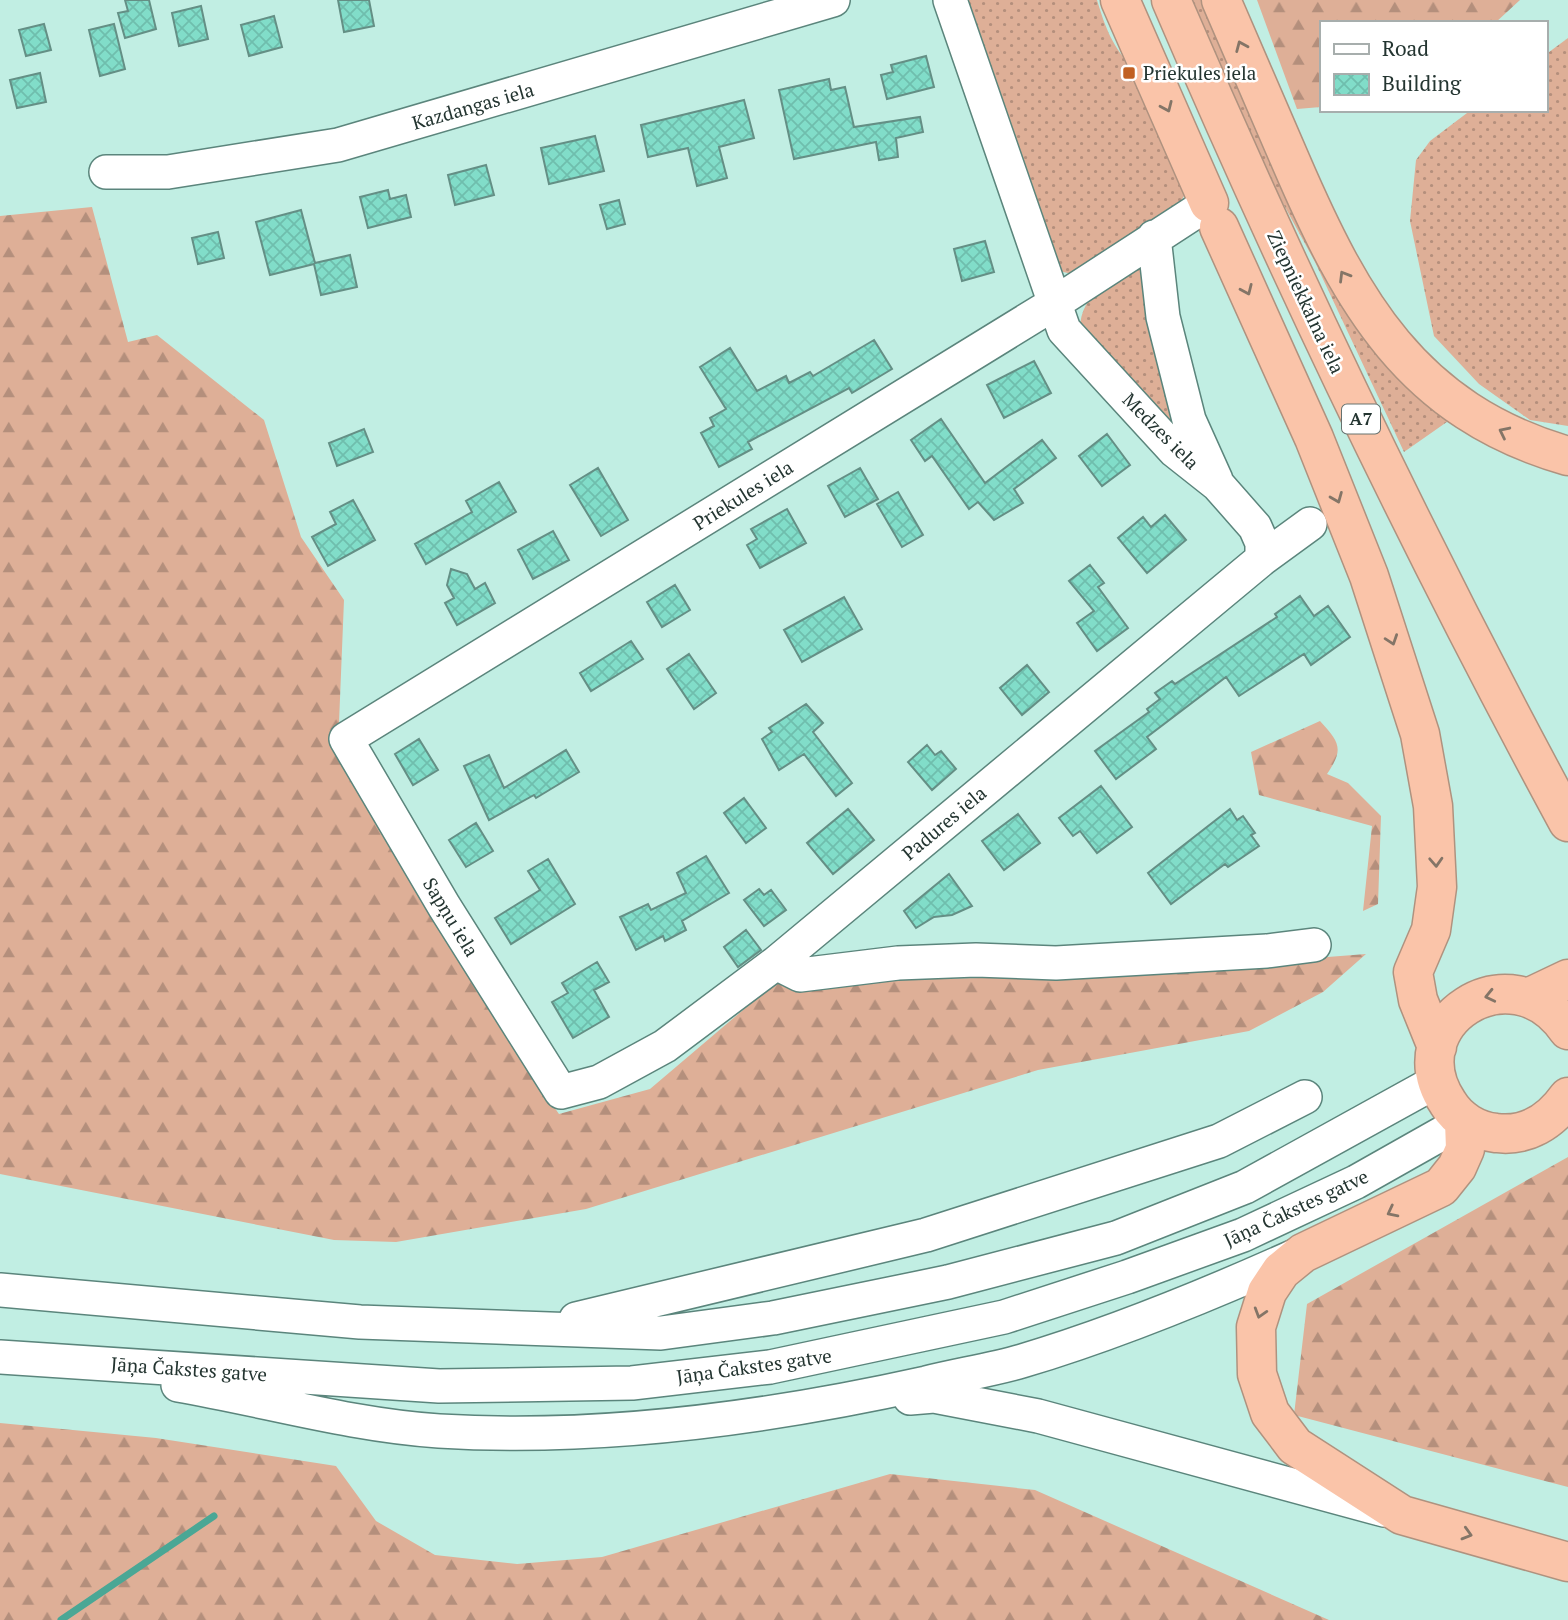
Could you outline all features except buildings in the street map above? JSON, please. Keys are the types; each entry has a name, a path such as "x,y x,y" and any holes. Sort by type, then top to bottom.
{"highway":[{"name":"A7","path":"1120,0 1314,438 1369,576 1420,734 1433,806 1437,887 1431,930 1413,972 1418,1000 1437,1064"},
{"name":"Ziepniekkalna iela","path":"1171,0 1339,375 1492,682 1568,822"},
{"path":"1221,0 1338,266 1380,329 1411,365 1465,410 1504,433 1568,456"},
{"path":"1530,997 1568,979"},
{"path":"1568,1030 1558,1016 1530,997 1496,993 1480,998 1452,1017 1437,1064 1452,1110 1479,1129 1513,1134 1545,1122 1568,1097"},
{"path":"1464,1121 1465,1149 1457,1167 1441,1187 1303,1253 1282,1271 1267,1292 1256,1327 1257,1374 1270,1413 1294,1446 1402,1515 1568,1562"}],"street":[{"name":"Kazdangas iela","path":"106,172 168,172 338,145 833,0"},
{"name":"Medzes iela","path":"950,0 1065,330 1175,451 1218,485 1255,527 1262,543 1262,559"},
{"name":"Priekules iela","path":"346,739 1055,303 1154,237 1214,215"},
{"path":"1154,237 1163,317 1189,420 1218,485"},
{"name":"Padures iela","path":"561,1091 599,1082 665,1046 776,963 1262,559 1310,524"},
{"name":"Sapņu iela","path":"346,739 458,929 561,1091"},
{"path":"776,963 800,975 898,963 976,960 1056,963 1268,951 1314,945"},
{"path":"0,1290 360,1322 661,1333 773,1318 948,1282 1116,1238 1245,1187 1437,1064"},
{"path":"542,1327 926,1235 1219,1141 1305,1097"},
{"name":"Jāņa Čakstes gatve","path":"0,1357 439,1386 632,1383 770,1367 1004,1317 1127,1278 1256,1229 1356,1182 1464,1121"},
{"path":"44,1362 191,1387 359,1422 439,1431 578,1431 744,1417 841,1402 1021,1361 1203,1296 1303,1253"},
{"path":"841,1402 934,1396 1038,1416 1402,1515"}],"green space":[{"path":"966,0 1097,0 1110,37 1133,68 1186,192 1176,211 1078,275 1063,272 1056,264"},
{"path":"1186,0 1208,0 1304,218 1454,417 1404,452 1315,262 1243,130"},
{"path":"1257,0 1520,0 1497,21 1320,21 1320,107 1297,109"},
{"path":"1568,38 1568,426 1530,420 1479,384 1434,336 1410,221 1416,160 1430,141 1468,112 1547,112 1547,54"},
{"path":"92,207 128,342 157,335 264,420 301,537 344,600 339,723 350,773 516,1053 559,1114 650,1089 776,982 1089,976 1366,954 1323,992 1249,1031 1038,1070 586,1209 396,1242 334,1240 0,1174 0,216"},
{"path":"1148,263 1190,451 1080,332 1081,318 1092,296 1112,281"},
{"path":"1320,721 1332,735 1338,752 1327,774 1348,783 1381,816 1378,904 1363,911 1372,826 1259,795 1251,752"},
{"path":"1568,1157 1568,1487 1294,1415 1307,1304"},
{"path":"0,1423 156,1438 336,1466 376,1521 435,1555 517,1564 602,1557 890,1474 1035,1490 1329,1620 0,1620"}],"waterway":[{"path":"61,1620 214,1516"}],"place":[{"name":"Priekules iela","path":"1129,73"}]}
